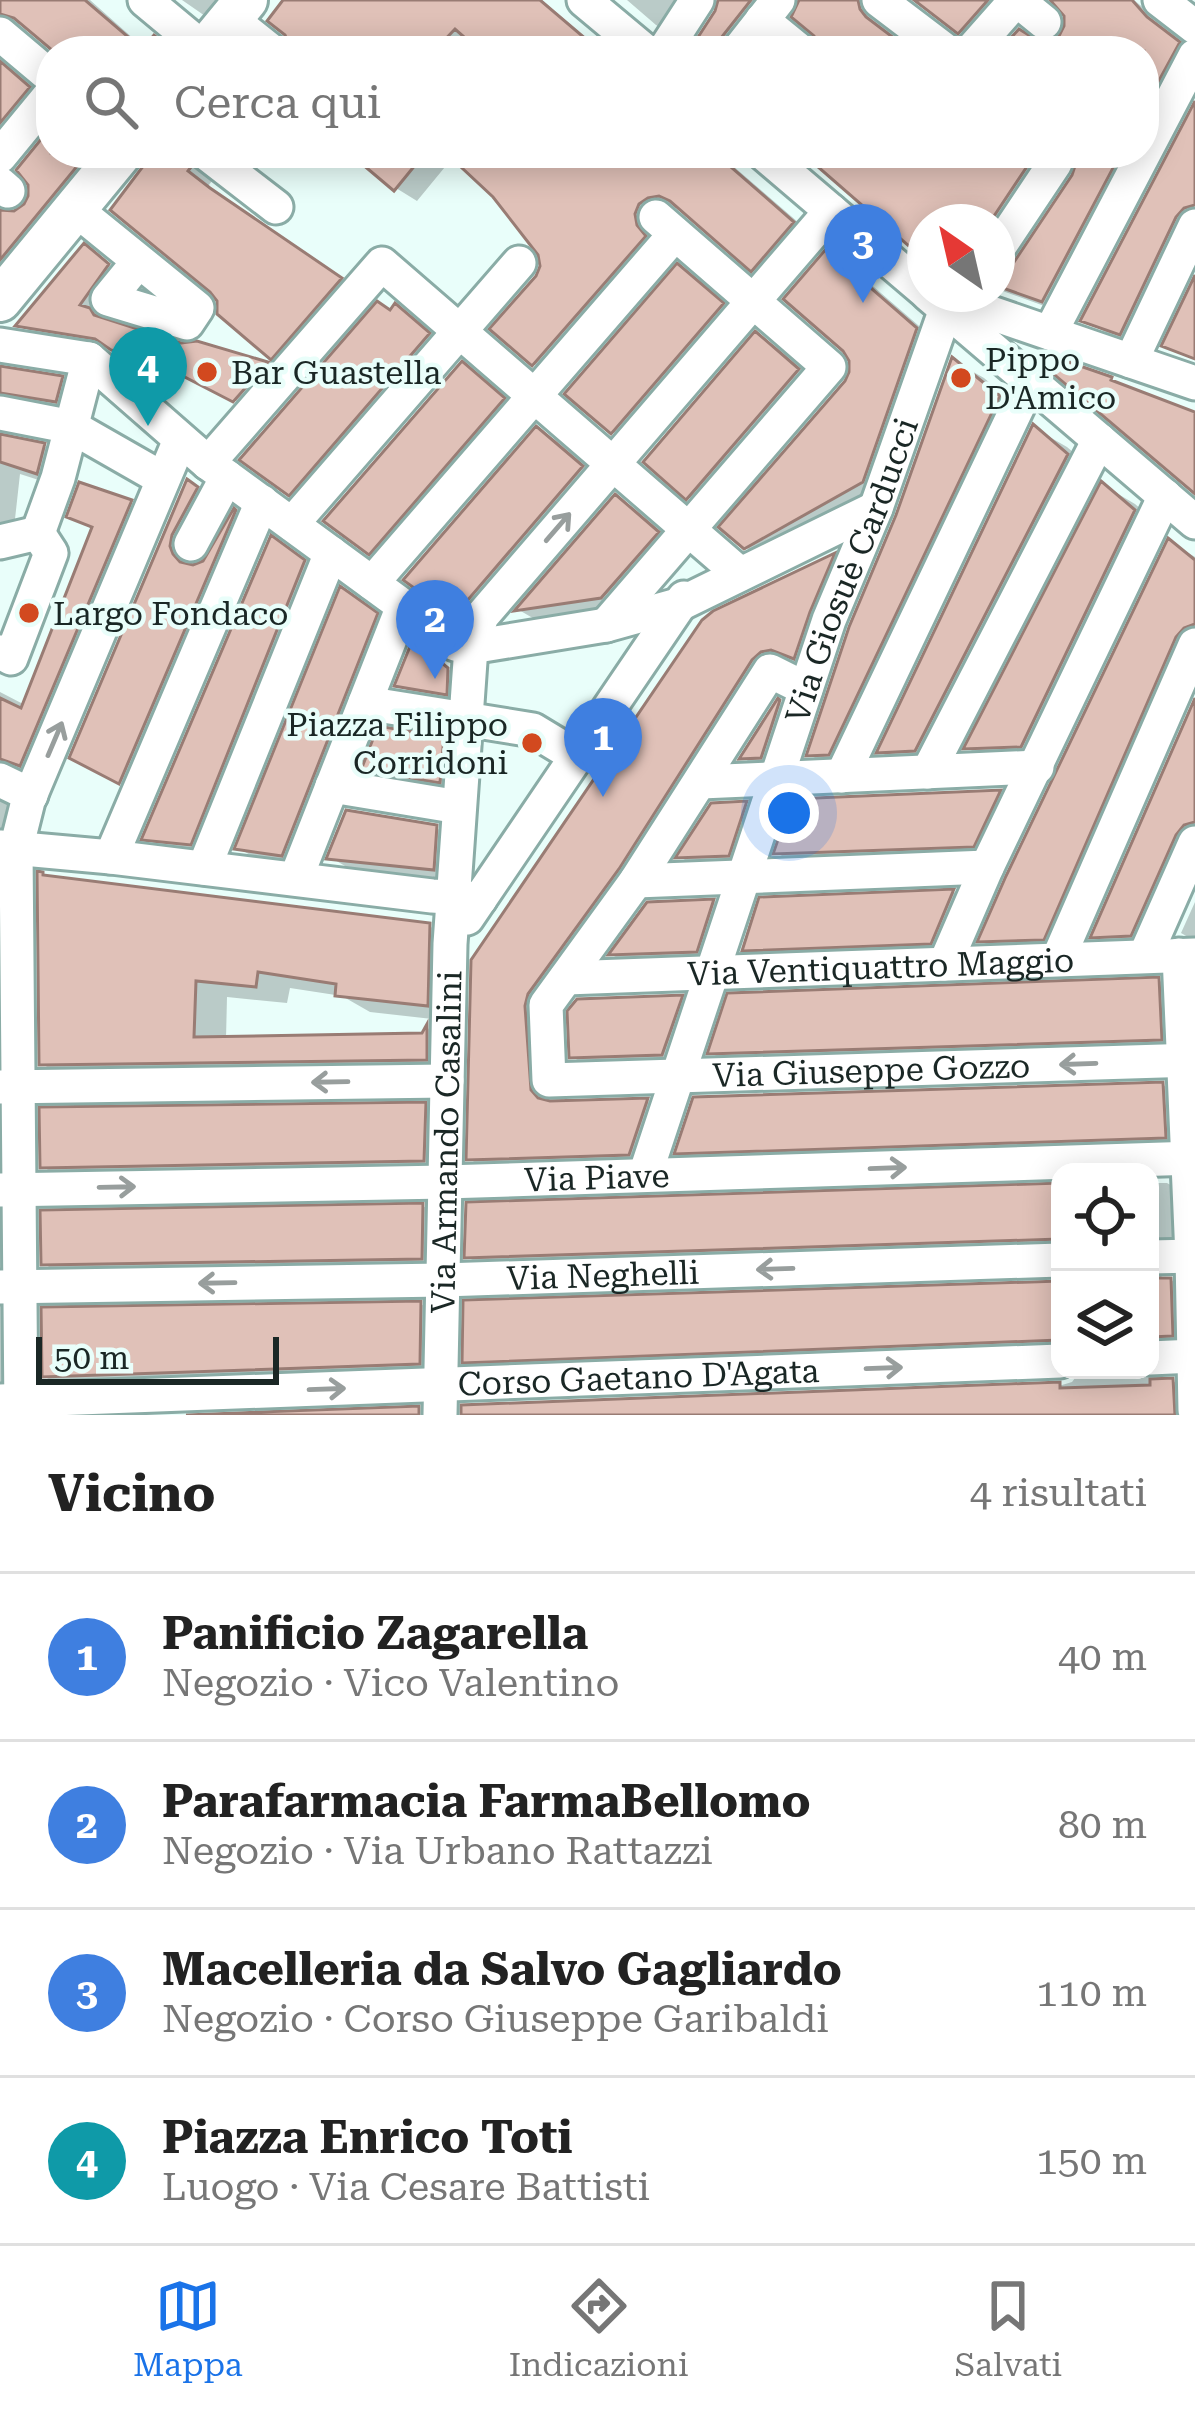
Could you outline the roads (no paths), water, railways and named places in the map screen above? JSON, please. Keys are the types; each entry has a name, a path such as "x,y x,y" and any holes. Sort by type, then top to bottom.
{"main road":[{"path":"0,299 109,168"}],"street":[{"path":"145,0 222,30"},
{"path":"674,36 698,0"},
{"path":"879,0 926,36"},
{"path":"984,36 1016,0 1044,22"},
{"path":"1160,0 1195,27"},
{"path":"587,1 616,36"},
{"path":"750,36 770,10 789,36"},
{"path":"1,37 36,65"},
{"path":"1159,123 1195,56"},
{"path":"0,156 36,112"},
{"path":"225,168 276,207"},
{"path":"781,168 907,268"},
{"path":"1015,223 1052,168"},
{"path":"842,776 1025,376 1135,168"},
{"path":"75,209 197,308 187,322 109,299 139,261"},
{"path":"469,635 831,211"},
{"path":"371,583 534,396 665,226 829,367 613,623"},
{"path":"1131,361 1195,226"},
{"path":"292,524 519,263"},
{"path":"191,544 218,470 382,265 728,564"},
{"name":"Via Giosuè Carducci","path":"646,1175 829,620 876,508 941,312"},
{"path":"960,312 1025,376 1195,522"},
{"path":"988,312 1195,383"},
{"path":"0,345 81,358 218,470 403,606 469,635 613,623 678,605"},
{"path":"0,652 11,658 51,553 38,533 81,358"},
{"path":"0,413 65,425 163,479"},
{"path":"14,1405 8,848 180,440"},
{"path":"928,772 1099,440"},
{"path":"945,964 1165,496"},
{"path":"111,857 262,502"},
{"path":"8,848 455,898 576,756 678,605 728,564 876,508"},
{"path":"0,542 38,533"},
{"path":"203,868 331,553"},
{"path":"296,878 403,606"},
{"path":"613,623 645,655"},
{"name":"Via Armando Casalini","path":"441,1400 449,944 469,635"},
{"path":"1058,959 1195,645"},
{"path":"566,978 636,881 770,671 806,689"},
{"path":"365,703 533,730 576,756"},
{"path":"701,782 1036,767"},
{"path":"0,780 32,795"},
{"path":"332,786 459,807"},
{"path":"1144,956 1195,843"},
{"path":"636,881 987,867"},
{"path":"1187,955 1195,1409"},
{"name":"Via Ventiquattro Maggio","path":"566,978 1187,955"},
{"name":"Via Giuseppe Gozzo","path":"566,978 546,1005 549,1080 1189,1060"},
{"path":"9,1087 447,1081"},
{"name":"Via Piave","path":"10,1190 445,1182 1191,1158"},
{"path":"1159,1257 1194,1256"},
{"name":"Via Neghelli","path":"10,1286 443,1280 1051,1260"},
{"path":"1159,1358 1194,1356"},
{"name":"Corso Gaetano D'Agata","path":"14,1405 441,1400 1051,1362"}],"place":[{"name":"Macelleria da Salvo Gagliardo","path":"863,303"},
{"name":"Bar Guastella","path":"207,372"},
{"name":"Pippo D'Amico","path":"961,378"},
{"name":"Piazza Enrico Toti","path":"148,426"},
{"name":"Largo Fondaco","path":"29,613"},
{"name":"Parafarmacia FarmaBellomo","path":"435,679"},
{"name":"Piazza Filippo Corridoni","path":"532,743"},
{"name":"Panificio Zagarella","path":"603,797"}]}
